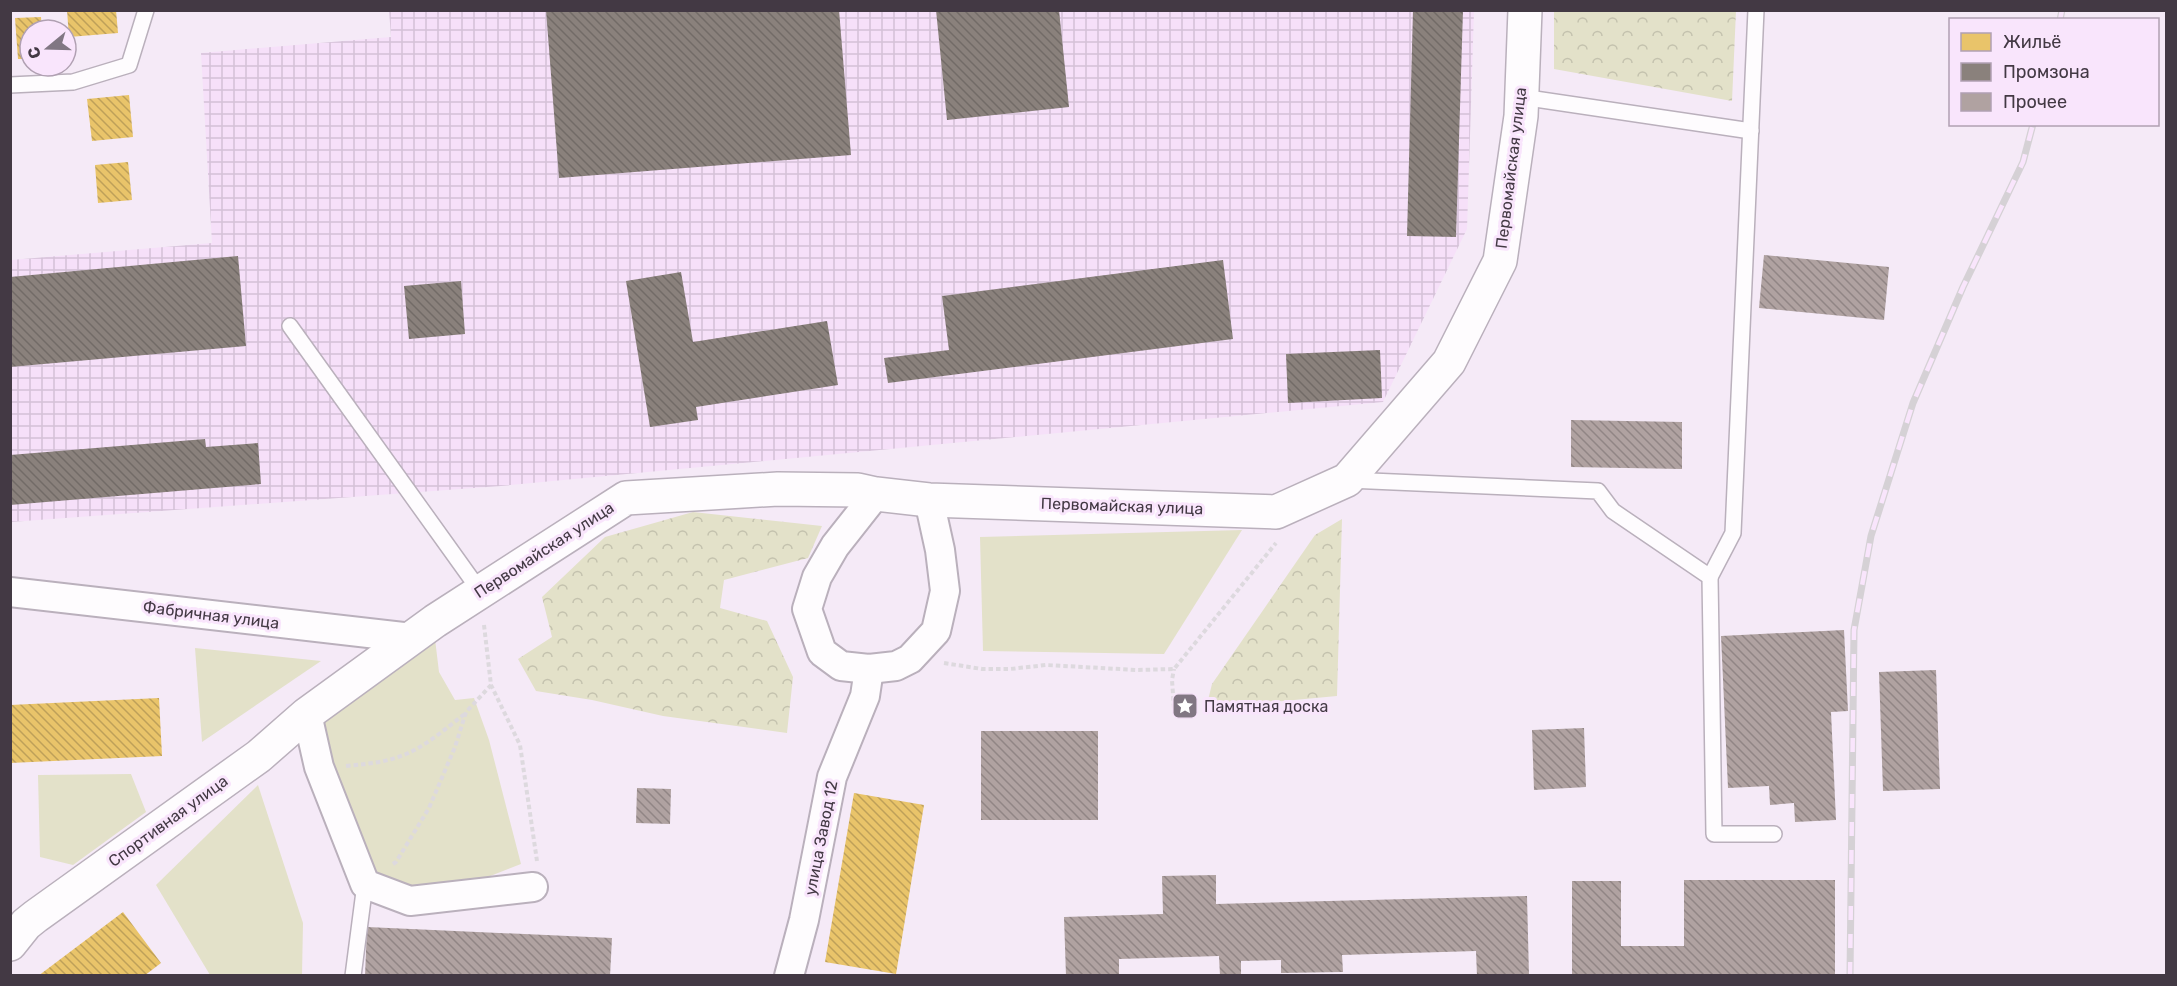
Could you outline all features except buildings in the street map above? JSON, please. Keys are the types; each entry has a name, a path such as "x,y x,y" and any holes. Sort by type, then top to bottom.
{"street":[{"name":"Первомайская улица","path":"412,638 480,591 626,498 778,489 858,490 929,500 1276,512 1347,480 1449,362 1500,261 1521,116 1525,10"},
{"path":"876,494 835,546 817,577 807,609 822,652 841,666 869,669 896,666 910,659 936,631 945,591 940,550 929,500"},
{"name":"Фабричная улица","path":"10,592 412,638"},
{"name":"Спортивная улица","path":"16,931 260,756 307,714 412,638"},
{"name":"улица Завод 12","path":"789,975 804,920 832,777 865,696 869,669"},
{"path":"307,714 319,767 365,884 410,901 536,876"}],"lane":[{"path":"10,85 73,82 129,65 146,10"},
{"path":"1756,10 1733,533 1710,577 1714,834 1774,834"},
{"path":"1521,97 1751,131"},
{"path":"290,327 480,591"},
{"path":"1347,480 1598,491 1613,511 1710,577"},
{"path":"353,975 365,884"}],"path":[{"path":"1174,708 1172,680 1174,669 1282,536"},
{"path":"480,591 491,685 520,745 536,876"},
{"path":"910,659 982,669 1046,665 1137,670 1174,669"},
{"path":"319,767 377,763 400,757 431,740 466,712 491,685"},
{"path":"365,884 396,862 429,808 455,747 466,712"}],"shaded area":[{"path":"389,10 1474,11 1467,229 1383,402 501,486 11,522 11,260 212,243 201,53 391,37"}],"green space":[{"path":"1554,11 1736,11 1732,101 1554,69"},
{"path":"693,512 822,526 808,558 724,580 720,608 767,621 793,677 787,733 663,716 592,700 536,691 518,659 552,637 542,597 605,537"},
{"path":"1342,519 1337,696 1206,708 1212,684 1315,535"},
{"path":"1242,530 1164,654 983,651 980,537"},
{"path":"435,639 439,672 455,700 474,698 489,740 521,864 470,884 387,894 358,868 306,730"},
{"path":"195,648 321,661 202,742"},
{"path":"131,774 146,812 73,865 40,857 38,775"},
{"path":"258,785 303,923 302,975 210,975 156,885"}],"railway":[{"path":"2060,18 2062,10"},
{"path":"1850,976 1854,630 1871,536 1913,403 1963,287 2023,162 2032,126"}],"place":[{"name":"Памятная доска","path":"1185,706"}]}
